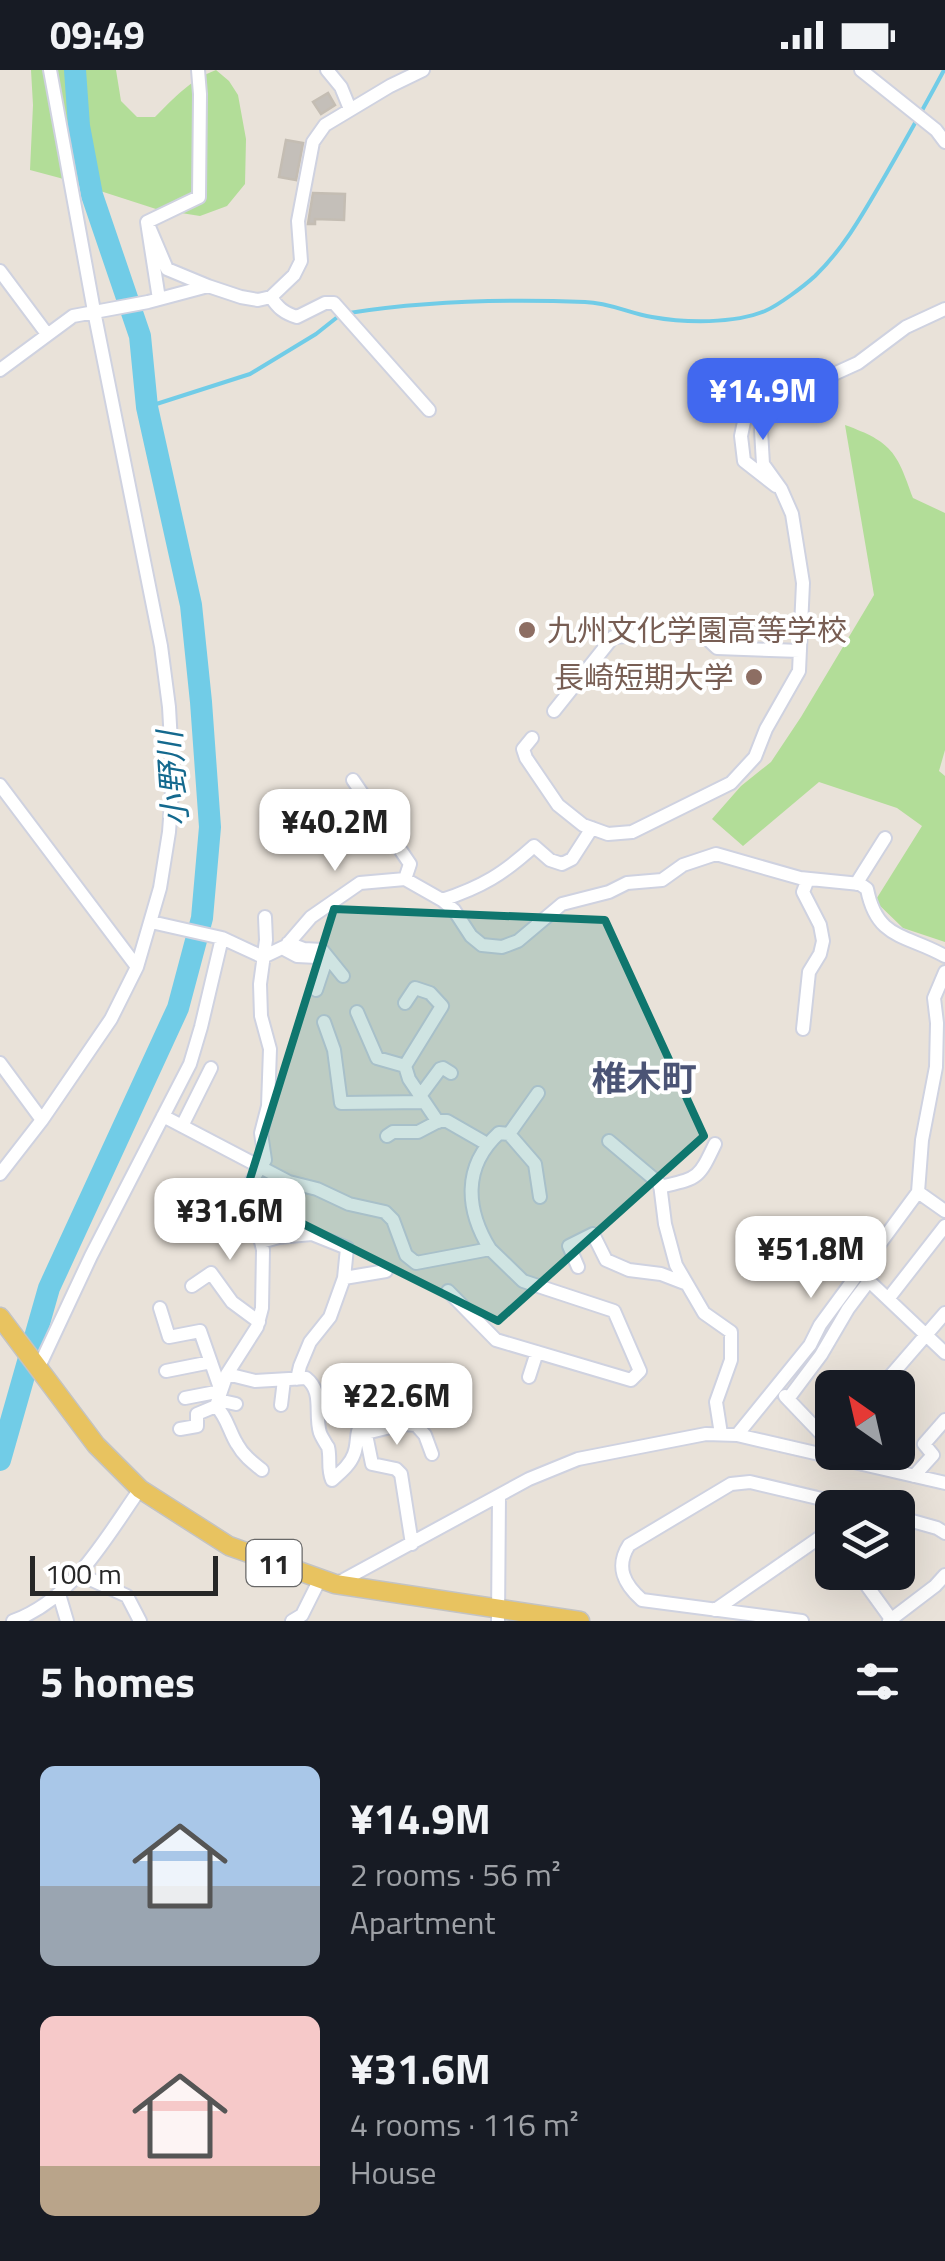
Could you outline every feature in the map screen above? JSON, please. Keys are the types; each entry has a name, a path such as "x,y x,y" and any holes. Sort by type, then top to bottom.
{"main road":[{"name":"11","path":"0,1317 96,1444 140,1490 229,1546 327,1582 498,1615 580,1621"}],"street":[{"path":"0,1174 111,1019 137,967 154,923 169,832 173,778 170,706 157,626 50,70"},
{"path":"147,222 199,197 198,70"},
{"path":"326,70 341,87 350,109"},
{"path":"147,222 167,269 258,300 271,296 294,274 300,261 298,220 313,142 325,125 423,70"},
{"path":"862,70 936,130 945,142"},
{"path":"147,222 154,300"},
{"path":"0,271 48,334"},
{"path":"0,370 73,316 208,286"},
{"path":"271,296 277,307 297,318 325,302 334,303 429,410"},
{"path":"532,738 523,749 526,758 558,804 584,825 608,834 632,832 731,783 755,757 766,729 799,672 803,583 792,514 781,489 744,462 741,436 745,417 754,399 776,383 791,376 815,379 847,368 906,327 945,309"},
{"path":"554,710 613,637 699,631 717,648 800,651"},
{"path":"353,780 410,864 405,879"},
{"path":"0,785 137,967"},
{"path":"442,900 474,890 508,870 534,846 550,860 562,864 572,859 592,828"},
{"path":"861,886 886,838"},
{"path":"263,957 286,945 311,916 360,883 405,879 454,910 482,945 502,947 518,941 562,904 608,892 627,882 662,880 683,865 716,854 808,879 861,886"},
{"path":"804,1029 810,972 823,941 803,892 808,879"},
{"path":"861,886 876,918 895,936 910,938 945,956"},
{"path":"180,1429 197,1426 197,1414 218,1399 227,1374 258,1322 264,1279 261,1242 242,1196 264,1160 261,1133 268,1106 270,1049 260,1016 265,917"},
{"path":"154,923 220,937 263,957"},
{"path":"38,1368 190,1064 220,937"},
{"path":"286,945 322,950 343,976"},
{"path":"286,945 296,956 318,957 324,966 316,990"},
{"path":"736,1435 810,1345 918,1192 922,1140 936,1066 934,998 945,972"},
{"path":"405,1003 415,988 430,993 442,1006 405,1066"},
{"path":"357,1012 377,1058 405,1066"},
{"path":"324,1022 334,1050 341,1104 422,1099"},
{"path":"0,1063 42,1120"},
{"path":"405,1066 438,1122"},
{"path":"182,1126 212,1068"},
{"path":"422,1099 440,1068 451,1074"},
{"path":"509,1134 538,1093"},
{"path":"163,1116 290,1182 348,1204 386,1212 406,1255 416,1264 490,1249"},
{"path":"387,1136 392,1132 418,1132 447,1121 487,1144"},
{"path":"450,1299 496,1340 631,1380 640,1371 614,1310 524,1281 490,1249 470,1201 472,1178 487,1144 499,1133 509,1134 535,1164 540,1197"},
{"path":"609,1141 660,1187 676,1264 704,1313 731,1332 732,1360 716,1402 721,1434"},
{"path":"660,1187 694,1179 715,1144"},
{"path":"918,1192 945,1211"},
{"path":"888,1299 945,1226"},
{"path":"578,1266 569,1246 598,1231 606,1260 629,1270 660,1274 688,1284"},
{"path":"261,1242 312,1234 348,1248 344,1278 330,1317 310,1342 281,1405"},
{"path":"344,1278 386,1270"},
{"path":"192,1286 211,1273 232,1302 258,1322"},
{"path":"788,1398 869,1281 945,1353"},
{"path":"160,1308 169,1337 200,1331 218,1399 236,1443 262,1470"},
{"path":"896,1370 945,1313"},
{"path":"529,1378 537,1352"},
{"path":"166,1371 211,1362"},
{"path":"227,1374 255,1380 306,1378 312,1382 332,1480 346,1468 355,1452 357,1430 364,1423 416,1425 425,1435 432,1454"},
{"path":"775,1388 815,1426"},
{"path":"184,1398 236,1404"},
{"path":"914,1476 933,1454 924,1444 945,1420"},
{"path":"364,1423 372,1464 396,1468 401,1474 412,1544"},
{"path":"292,1621 302,1615 327,1582 412,1544 529,1479 578,1459 706,1434 815,1445"},
{"path":"898,1470 945,1484"},
{"path":"802,1621 642,1600 622,1572 620,1558 629,1545 732,1484 750,1482 815,1497"},
{"path":"14,1621 59,1594 140,1490"},
{"path":"498,1496 498,1615"},
{"path":"915,1522 945,1534"},
{"path":"715,1610 815,1544"},
{"path":"78,1574 127,1596 140,1621"},
{"path":"870,1590 890,1620 945,1575"},
{"path":"59,1594 67,1621"},
{"path":"308,1604 311,1621"}],"highlighted area":[{"path":"334,909 605,920 704,1136 498,1321 245,1195"}],"green space":[{"path":"31,70 116,70 121,101 137,117 155,117 190,84 216,70 238,95 246,139 245,184 227,206 200,216 156,209 30,170"},
{"path":"845,425 883,443 897,459 913,498 945,513 945,750 939,771 945,776 945,942 903,928 875,901 922,826 897,808 819,782 743,846 712,819 741,786 771,762 874,595"}],"building":[{"path":"328,93 335,105 321,114 313,102"},
{"path":"286,140 303,143 296,180 279,177"},
{"path":"313,193 345,194 344,220 315,219 315,224 308,224"}],"waterway":[{"name":"小野川","path":"0,1460 49,1288 178,1008 202,918 210,827 191,605 147,407 140,336 92,195 79,126 75,70"},
{"path":"349,313 437,303 526,301 594,303 652,317 694,321 739,318 765,311 815,276 845,241 944,70"},
{"path":"147,407 250,374 340,315"}],"place":[{"name":"九州文化学園高等学校","path":"527,630"},
{"name":"長崎短期大学","path":"754,677"}],"district":[{"name":"椎木町","path":"644,1078"}]}
